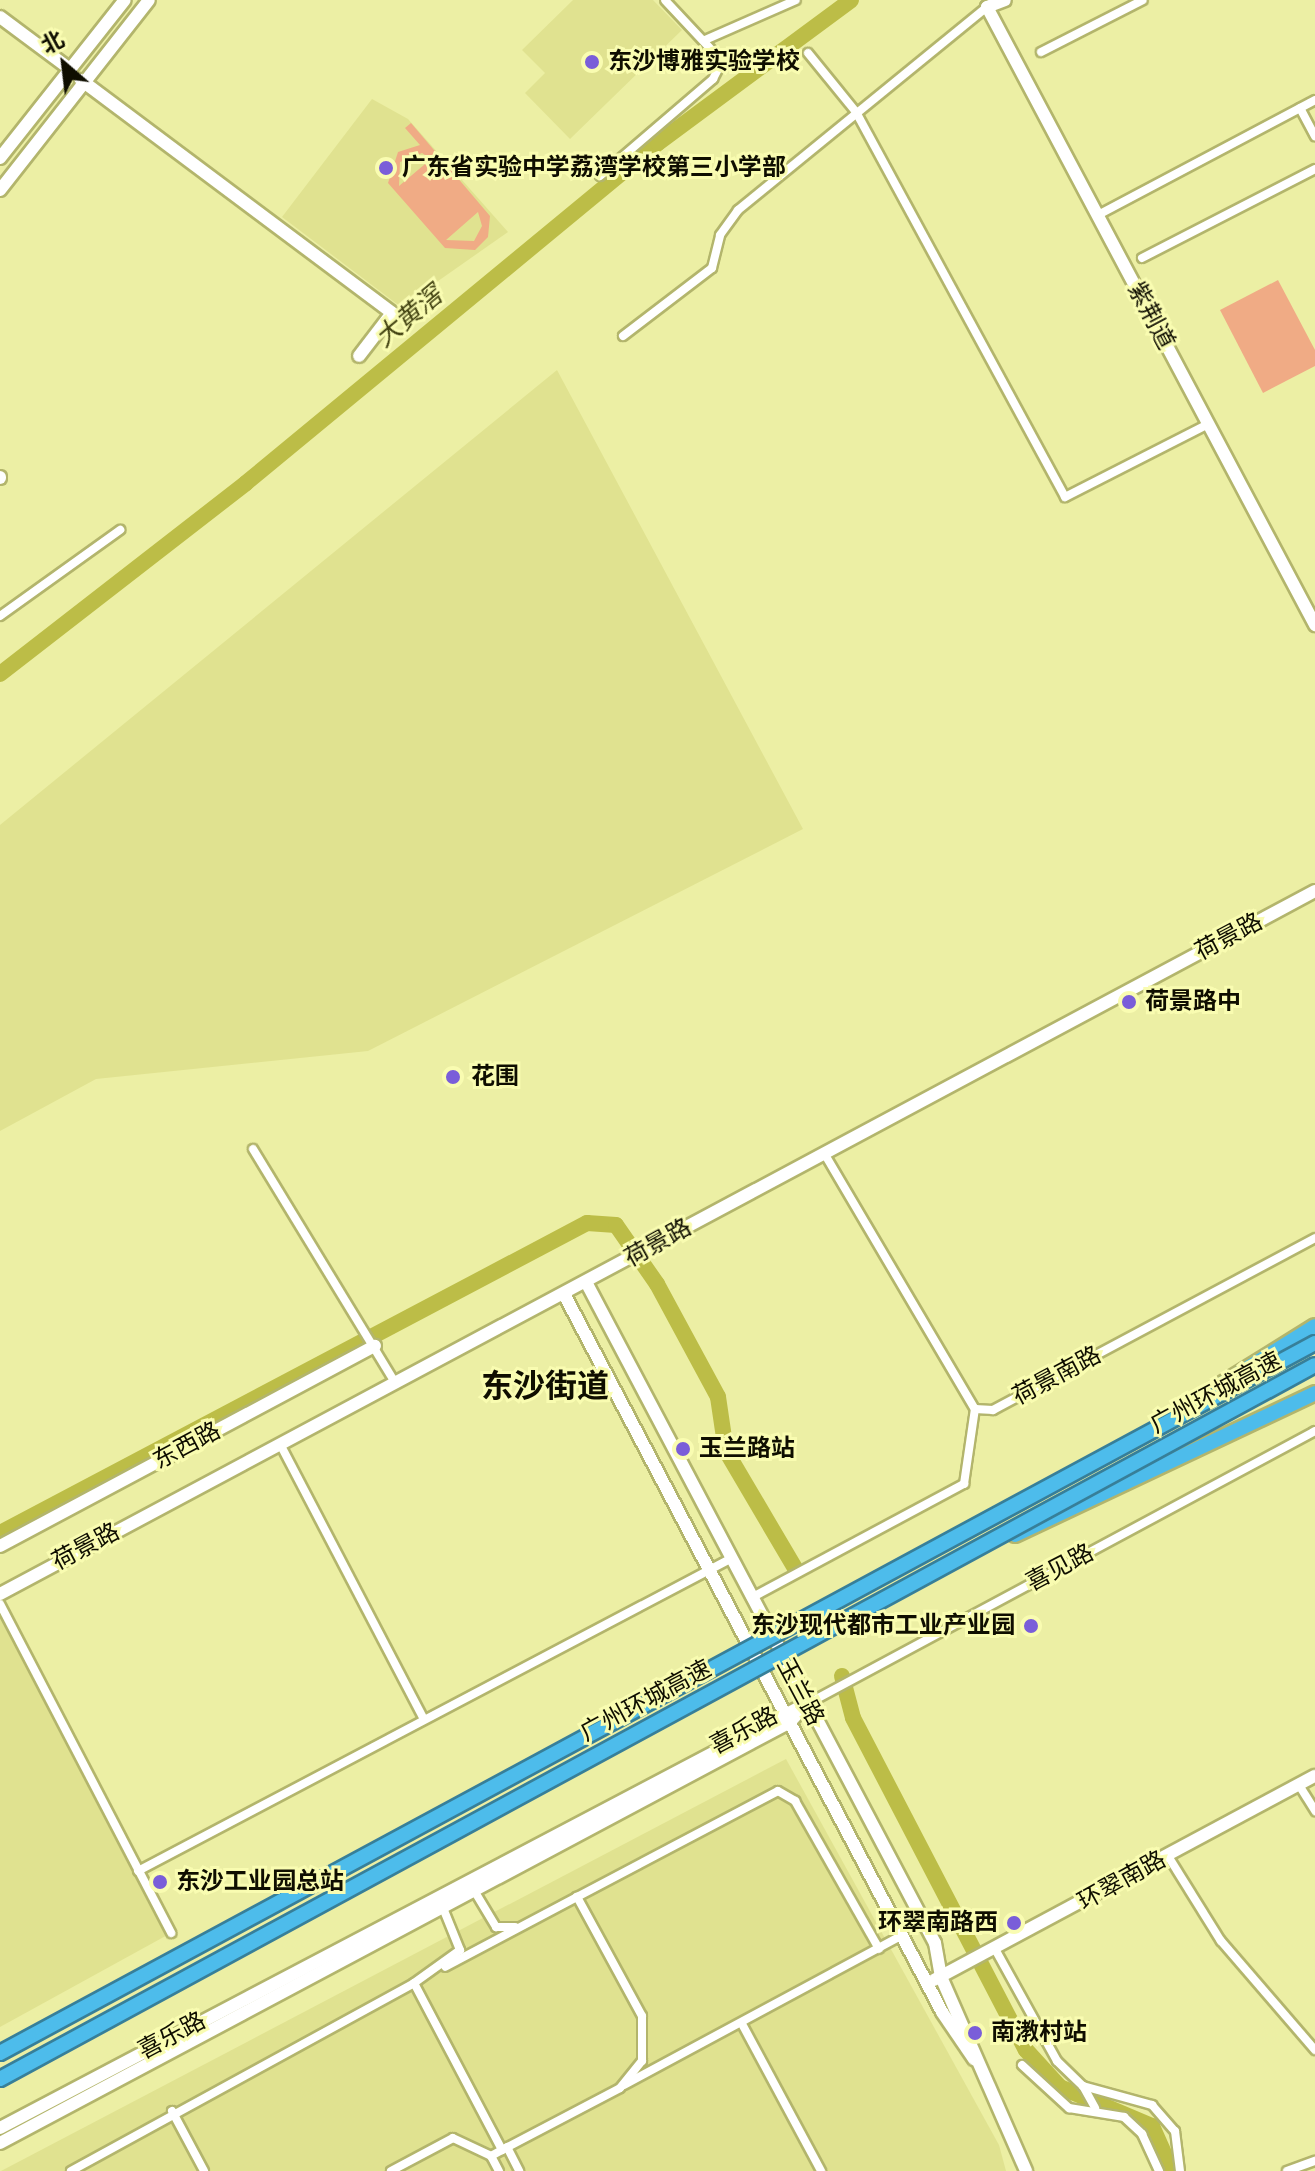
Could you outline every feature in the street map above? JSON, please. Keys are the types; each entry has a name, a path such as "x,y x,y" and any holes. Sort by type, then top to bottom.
{"highway":[{"path":"960,1532 1315,1326"},
{"name":"广州环城高速","path":"0,2053 1315,1343"},
{"name":"广州环城高速","path":"0,2079 891,1592 1315,1365"},
{"path":"891,1592 1315,1392"}],"street":[{"path":"0,158 67,67 125,0"},
{"path":"0,190 81,80 149,0"},
{"path":"600,176 713,79 722,61 665,0"},
{"path":"705,40 796,0"},
{"path":"623,336 712,268 720,235 738,210 990,4 1005,0"},
{"path":"1041,52 1143,0"},
{"name":"紫荆道","path":"990,4 1315,625"},
{"path":"0,17 67,67"},
{"path":"808,53 856,112 1065,497 1208,424"},
{"path":"81,80 392,313 359,356"},
{"path":"1098,215 1315,100"},
{"path":"1300,108 1315,136"},
{"path":"1142,258 1315,169"},
{"path":"0,616 120,530"},
{"name":"荷景路","path":"0,1594 1315,891"},
{"path":"253,1149 364,1326 395,1383"},
{"path":"750,1598 964,1484 975,1409 824,1153"},
{"name":"荷景南路","path":"975,1409 993,1410 1315,1238"},
{"name":"玉兰路","path":"586,1282 806,1704 930,1932 941,1977 1026,2171"},
{"name":"玉兰路","path":"564,1294 927,1982 978,2064"},
{"name":"东西路","path":"0,1546 374,1346"},
{"name":"喜见路","path":"806,1704 1315,1431"},
{"path":"280,1444 424,1719"},
{"path":"138,1871 730,1559"},
{"path":"0,1604 171,1933"},
{"name":"喜乐路","path":"470,1884 784,1710 806,1704"},
{"name":"喜乐路","path":"0,2128 790,1722 806,1704"},
{"name":"环翠南路","path":"927,1982 958,1970 1315,1776"},
{"path":"1299,1785 1315,1811"},
{"path":"71,2171 172,2111 778,1791 795,1801 879,1949"},
{"path":"1168,1856 1221,1941 1315,2050"},
{"path":"470,1884 496,1927 523,1925"},
{"path":"577,1897 642,2016 642,2061 620,2088"},
{"path":"439,1900 460,1941 456,1959 445,1967"},
{"name":"喜乐路","path":"0,2143 439,1900"},
{"path":"491,2156 879,1949 930,1932"},
{"path":"993,1950 1057,2061 1083,2086 1095,2108"},
{"path":"414,1983 519,2171"},
{"path":"742,2024 821,2171"},
{"path":"1022,2065 1069,2108 1095,2108 1124,2117 1142,2134 1159,2171"},
{"path":"1083,2086 1152,2105 1175,2131 1180,2171"},
{"path":"172,2111 204,2171"},
{"path":"391,2171 453,2138 491,2156 499,2171"},
{"path":"1287,2171 1315,2161"}],"shaded area":[{"name":"东沙博雅实验学校","path":"573,0 653,0 682,30 570,139 525,93 545,73 522,50"},
{"name":"广东省实验中学荔湾学校第三小学部","path":"372,99 408,119 508,232 401,307 282,217"},
{"path":"411,123 490,216 488,237 475,250 445,248 388,183 398,152 420,145 405,128","holes":["422,153 431,159 399,186 400,162","478,212 482,226 474,241 446,240"]},
{"path":"1278,280 1315,350 1315,366 1263,393 1220,310"},
{"path":"557,370 803,829 368,1051 96,1079 0,1131 0,825"},
{"path":"0,1605 171,1933 0,2027"},
{"path":"786,1759 999,2145 1006,2171 1,2171"}],"waterway":[{"name":"大黄滘","path":"0,674 246,483 658,143 851,0"},
{"path":"0,1533 587,1223 616,1225 657,1284 718,1397 726,1451 795,1568"},
{"path":"842,1676 853,1718 1026,2050 1060,2087 1152,2126 1172,2171"}],"place":[{"name":"东沙博雅实验学校","path":"592,62"},
{"name":"广东省实验中学荔湾学校第三小学部","path":"386,168"},
{"name":"荷景路中","path":"1129,1002"},
{"name":"花围","path":"453,1077"},
{"name":"玉兰路站","path":"683,1449"},
{"name":"东沙现代都市工业产业园","path":"1031,1626"},
{"name":"东沙工业园总站","path":"160,1882"},
{"name":"环翠南路西","path":"1014,1923"},
{"name":"南漖村站","path":"975,2033"}],"district":[{"name":"东沙街道","path":"545,1386"}]}
